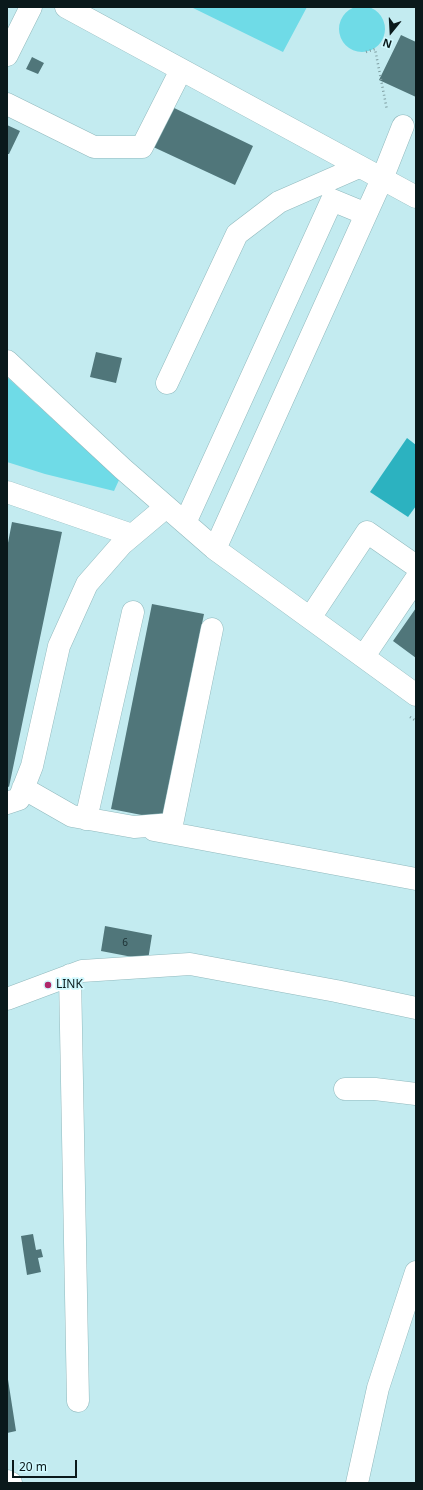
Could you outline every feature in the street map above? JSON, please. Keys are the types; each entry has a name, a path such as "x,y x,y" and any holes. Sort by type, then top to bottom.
{"street":[{"path":"7,55 31,7"},
{"path":"66,7 416,197"},
{"path":"7,104 94,147 142,147 181,70"},
{"path":"215,549 382,179 403,126"},
{"path":"167,384 237,234 279,202 359,167"},
{"path":"185,523 332,200 366,214"},
{"path":"7,361 123,469 215,549 416,695"},
{"path":"7,492 132,535"},
{"path":"7,803 19,799 32,766 59,646 86,584 122,544 166,507"},
{"path":"310,618 367,532 416,566"},
{"path":"364,656 416,579"},
{"path":"86,819 134,612"},
{"path":"23,788 72,816 134,828 172,824 212,629"},
{"path":"139,827 416,878"},
{"path":"7,999 82,971 190,964 336,991 416,1008"},
{"path":"70,975 78,1401"},
{"path":"344,1089 375,1089 416,1094"},
{"path":"357,1483 378,1388 416,1272"},
{"path":"7,1481 11,1483"}],"path":[{"path":"366,52 375,49 394,148"}],"shaded area":[{"path":"367,6 379,12 384,20 384,38 379,46 371,51 357,52 345,46 340,38 339,24 345,12 353,7"},
{"path":"191,7 307,7 283,52"},
{"path":"7,377 119,480 114,491 45,474 7,462"},
{"path":"407,438 416,445 416,506 408,517 370,492"}],"building":[{"path":"401,35 416,42 416,97 379,80"},
{"path":"32,57 44,63 38,74 26,69"},
{"path":"168,105 253,146 235,185 149,145"},
{"path":"7,125 20,131 9,154 7,154"},
{"path":"96,352 122,358 116,383 90,377"},
{"path":"12,522 62,532 9,787 7,786 7,548"},
{"path":"152,604 204,614 162,819 111,809"},
{"path":"416,608 416,658 393,641"},
{"path":"105,926 152,935 148,960 101,951"},
{"path":"33,1234 36,1250 41,1249 43,1257 38,1258 41,1272 27,1275 21,1236"},
{"path":"7,1373 16,1431 7,1433"}],"place":[{"name":"LINK","path":"48,985"}]}
